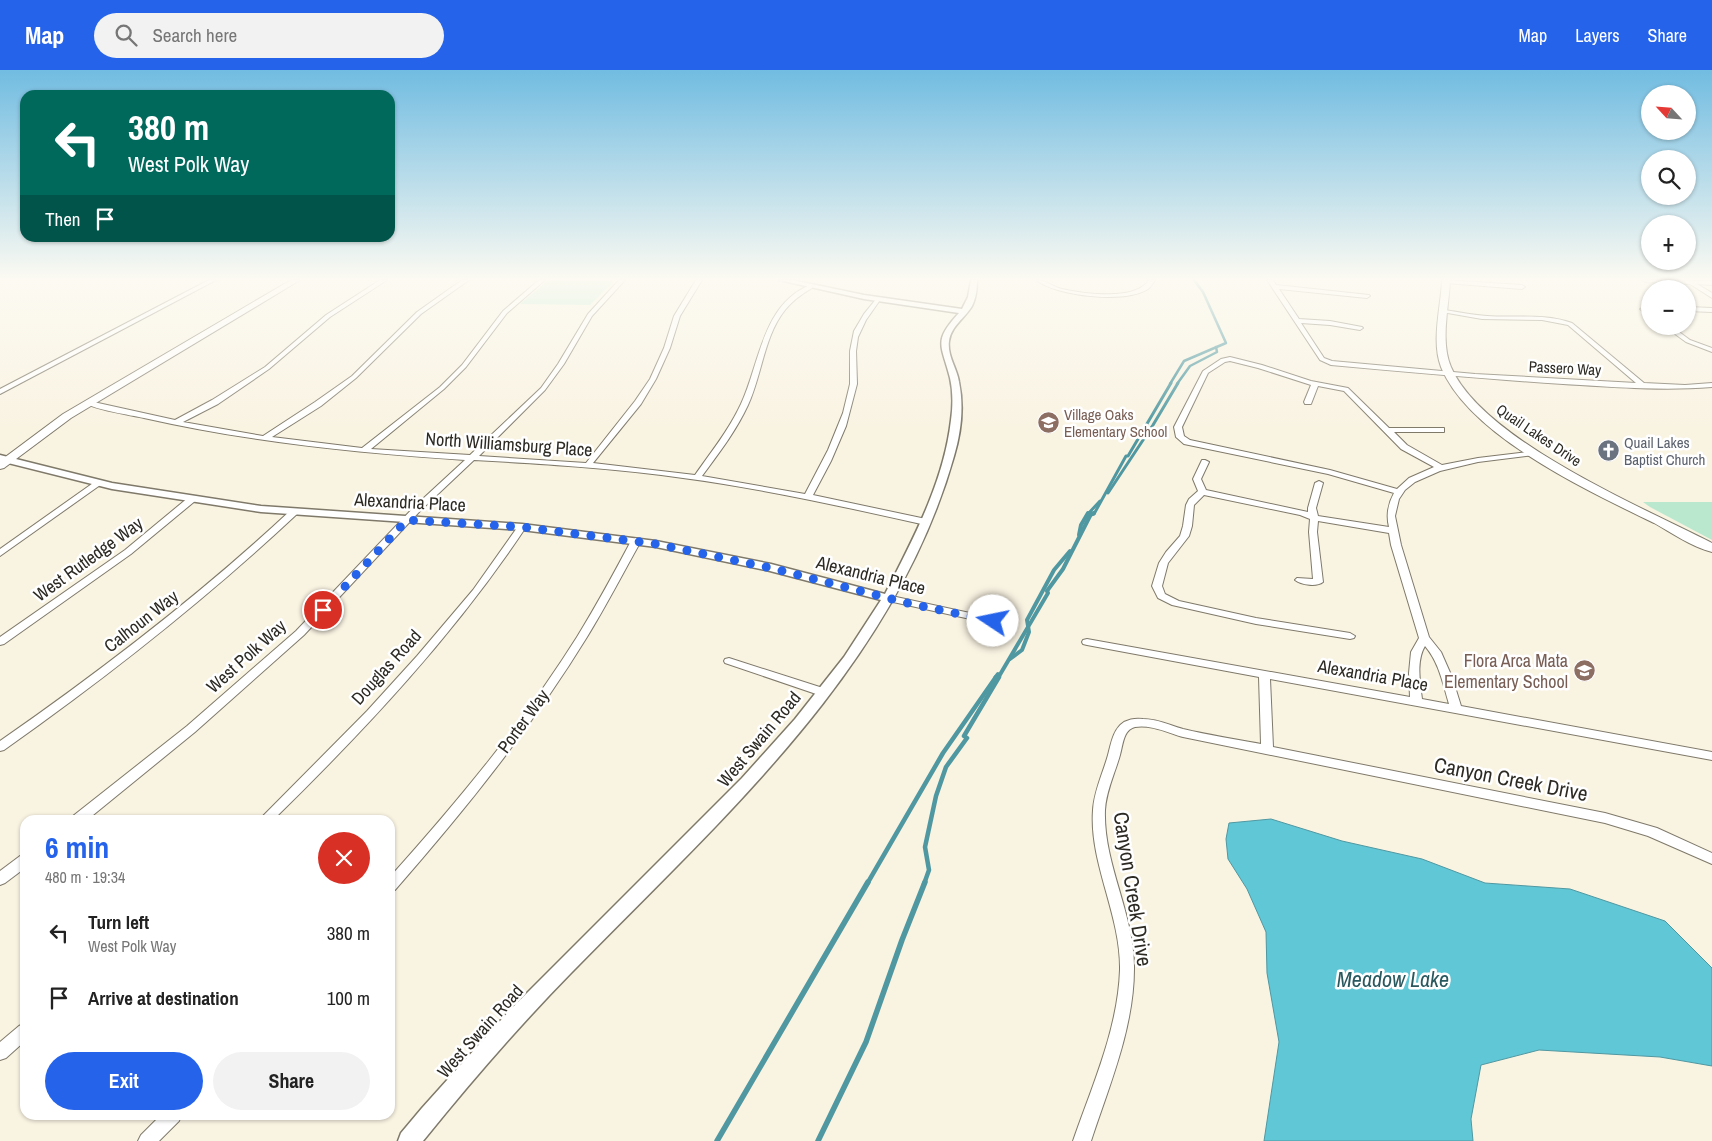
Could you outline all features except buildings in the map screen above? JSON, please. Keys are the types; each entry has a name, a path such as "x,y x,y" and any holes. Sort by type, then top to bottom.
{"main road":[{"path":"3,461 56,423 212,330"},
{"name":"Quail Lakes Drive","path":"1444,330 1442,354 1449,374 1458,390 1478,411 1515,441 1574,477 1712,548"}],"street":[{"path":"0,392 118,330"},
{"path":"175,423 215,402 259,374 311,330"},
{"path":"264,439 354,377 402,330"},
{"path":"364,450 442,388 464,366 491,330"},
{"name":"West Polk Way","path":"84,815 186,734 252,677 346,587 407,520 471,457 508,425 545,387 568,355 581,330"},
{"path":"588,464 629,415 653,380 673,330"},
{"path":"697,477 718,449 744,405 757,372 769,330"},
{"path":"808,496 830,456 848,409 854,377 854,343 857,330"},
{"name":"West Swain Road","path":"409,1141 465,1074 535,998 720,813 766,761 861,640 915,547 926,522 949,455 955,421 955,380 946,357 944,342 949,330"},
{"name":"Passero Way","path":"1304,330 1322,359 1328,362 1449,374 1642,386 1685,387 1712,385"},
{"path":"1577,330 1642,386"},
{"path":"1680,335 1688,341 1712,350"},
{"path":"1399,492 1330,472 1195,444 1180,437 1178,427 1205,372 1223,360 1241,361 1315,384 1346,389 1404,446 1442,468"},
{"path":"1308,402 1315,384"},
{"name":"North Williamsburg Place","path":"89,403 175,423 264,439 364,450 588,464 697,477 808,496 926,522"},
{"path":"1388,430 1441,430"},
{"path":"1456,708 1447,677 1436,652 1424,638 1394,531 1391,510 1399,492 1420,476 1442,468 1478,460 1534,453"},
{"name":"Alexandria Place","path":"3,461 99,483 192,499 294,512 522,527 636,541 745,562 887,598 993,621"},
{"path":"1202,492 1197,479 1205,462"},
{"path":"1300,580 1318,582 1312,532 1314,518 1312,508 1319,482"},
{"path":"0,553 99,483"},
{"path":"1350,636 1256,621 1176,604 1161,596 1156,586 1167,557 1182,540 1187,530 1190,503 1194,497 1202,492 1314,518 1394,531"},
{"name":"West Rutledge Way","path":"0,642 128,552 192,499"},
{"name":"Calhoun Way","path":"0,746 151,636 230,571 294,512"},
{"name":"Douglas Road","path":"270,815 356,731 427,652 470,601 522,527"},
{"name":"Porter Way","path":"395,880 461,803 545,692 582,637 636,541"},
{"path":"1416,701 1414,673 1416,652 1424,638"},
{"name":"Alexandria Place","path":"1087,642 1712,756"},
{"path":"728,661 822,692"},
{"path":"1264,674 1268,750"},
{"name":"Canyon Creek Drive","path":"1082,1141 1123,1013 1128,968 1125,940 1102,847 1099,816 1101,794 1120,732 1130,724 1144,724 1605,818 1652,832 1712,859"},
{"path":"0,879 20,864"},
{"path":"0,1052 20,1035"},
{"path":"147,1141 169,1120"}],"green space":[{"path":"1643,502 1712,502 1712,540 1650,507"}],"water":[{"name":"Meadow Lake","path":"1271,819 1342,841 1422,859 1485,883 1570,889 1665,921 1712,968 1712,1066 1660,1057 1539,1050 1481,1065 1471,1119 1473,1141 1264,1141 1279,1042 1267,973 1266,932 1247,889 1228,859 1226,839 1229,823"}],"waterway":[{"path":"1216,347 1226,343 1220,330"},
{"path":"1170,384 1184,361 1216,347"},
{"path":"1177,384 1190,366 1217,352 1216,347"},
{"path":"1091,515 1094,514 1126,456 1128,456 1171,383"},
{"path":"1108,493 1178,383"},
{"path":"1087,515 1100,501"},
{"path":"1079,535 1081,525 1088,513"},
{"path":"1028,627 1048,593 1047,591 1063,569 1091,514 1094,513"},
{"path":"1028,627 1027,620 1054,570 1070,551"},
{"path":"998,678 1028,627"},
{"path":"1010,659 1022,650 1029,632 1028,627"},
{"path":"995,678 998,674"},
{"path":"867,884 943,753 996,677"},
{"path":"924,884 929,870 925,847 936,796 946,767 967,738 964,736 999,677"},
{"path":"717,1141 868,882"},
{"path":"818,1141 866,1042 902,940 925,882"}],"place":[{"name":"Village Oaks Elementary School","path":"1048,423"},
{"name":"Quail Lakes Baptist Church","path":"1608,451"},
{"name":"Flora Arca Mata Elementary School","path":"1584,670"}],"route":[{"path":"323,610 407,520 522,527 656,544 710,554 911,604 993,621"}]}
